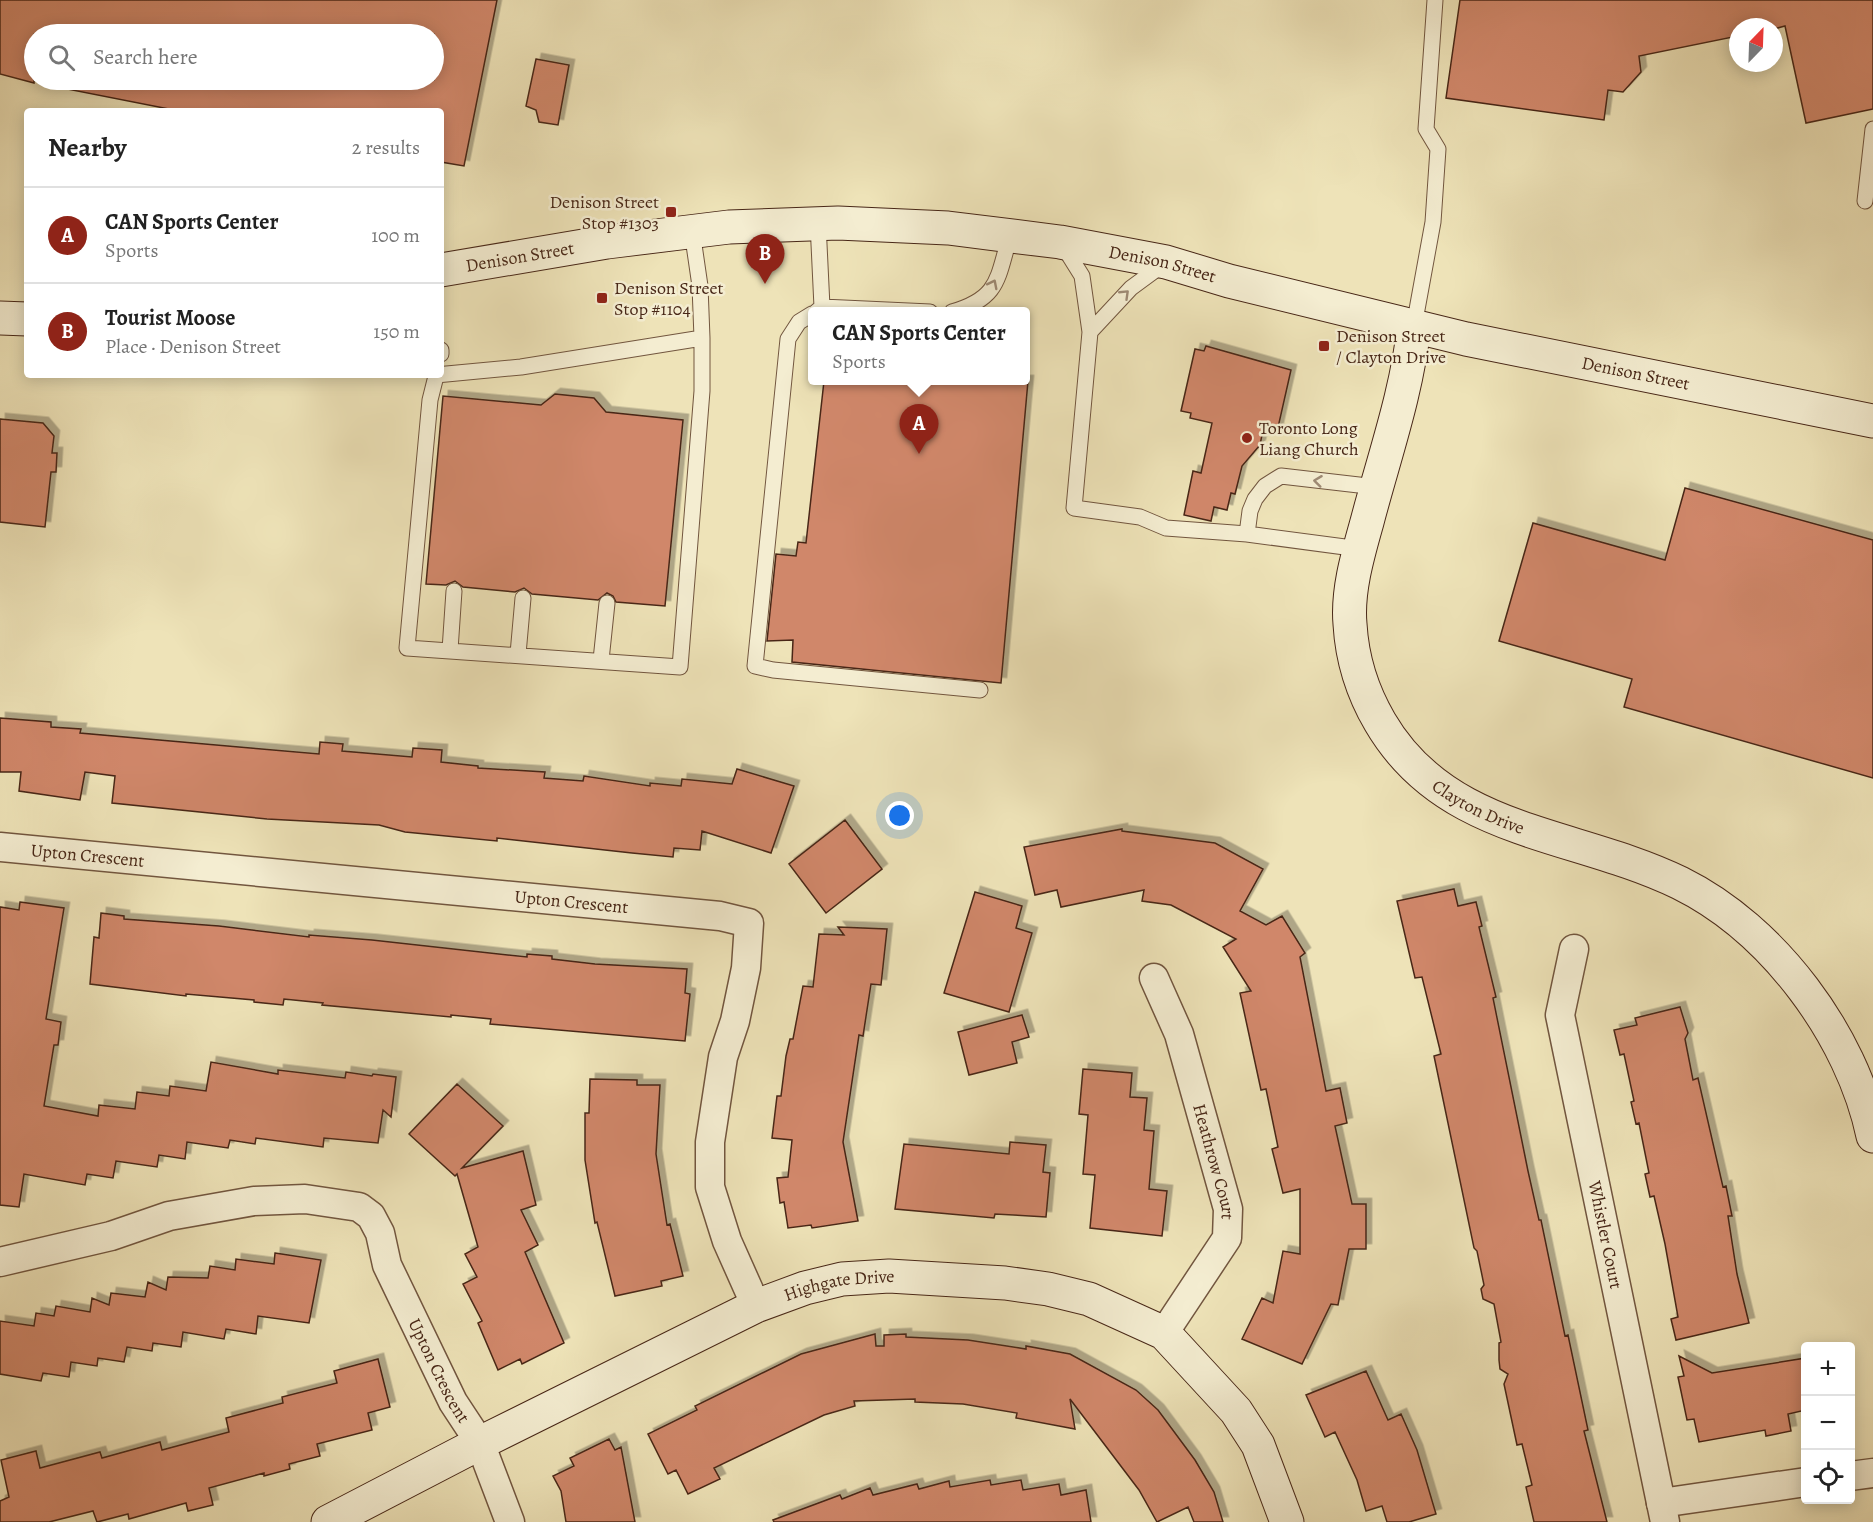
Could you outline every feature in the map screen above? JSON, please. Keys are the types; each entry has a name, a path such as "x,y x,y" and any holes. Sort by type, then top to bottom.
{"street":[{"name":"Denison Street","path":"444,269 607,242 729,227 818,223 948,228 1060,242 1166,262 1229,281 1414,326 1701,388 1873,421"},
{"path":"0,318 24,319"},
{"name":"Clayton Drive","path":"1414,326 1409,371 1376,487 1352,586 1349,623 1355,658 1366,698 1395,748 1425,779 1472,809 1507,823 1617,856 1682,884 1740,921 1775,956 1837,1037 1858,1086 1873,1136"},
{"name":"Upton Crescent","path":"0,847 720,916 749,923 746,968 735,1021 723,1057 710,1142 710,1187 728,1240 756,1306"},
{"name":"Whistler Court","path":"1574,949 1560,1015 1663,1512"},
{"name":"Heathrow Court","path":"1154,978 1179,1034 1228,1209 1227,1238 1164,1333"},
{"name":"Upton Crescent","path":"0,1262 111,1236 169,1216 254,1201 305,1199 359,1207 371,1216 380,1233 387,1265 453,1402 480,1443 510,1522"},
{"name":"Highgate Drive","path":"328,1522 480,1443 756,1306 805,1288 842,1279 889,1275 1005,1283 1089,1299 1164,1333 1236,1411 1258,1445 1287,1522"},
{"path":"1855,1475 1873,1473"},
{"path":"1663,1512 1801,1483"}],"lane":[{"path":"1414,326 1432,222 1438,149 1426,129 1435,0"},
{"path":"1864,201 1873,129"},
{"path":"817,307 818,223"},
{"path":"435,378 429,400 407,648 680,667 702,391 700,286 692,231"},
{"path":"968,307 994,288 1010,236"},
{"path":"1060,242 1082,276 1090,332 1074,508 1140,517 1166,528 1247,534 1360,549"},
{"path":"1090,332 1131,288 1166,262"},
{"path":"808,316 799,322 788,339 755,666 773,670 980,690"},
{"path":"444,374 521,367 702,338"},
{"path":"1247,534 1255,499 1265,486 1281,476 1376,487"},
{"path":"450,650 454,591"},
{"path":"518,654 524,598"},
{"path":"601,660 607,603"}],"building":[{"path":"0,0 497,0 464,166 444,163 444,108 164,108 72,90 444,90 444,24 24,24 24,80 0,74"},
{"path":"1460,0 1873,0 1873,109 1806,123 1785,26 1783,27 1783,18 1729,18 1729,38 1639,56 1641,72 1623,92 1608,90 1604,120 1446,98"},
{"path":"536,59 569,65 558,125 539,122 536,110 526,106"},
{"name":"Toronto Long Liang Church","path":"1206,346 1291,370 1277,432 1263,430 1260,445 1242,466 1235,494 1231,493 1227,510 1214,507 1211,521 1184,515 1193,471 1201,473 1212,423 1190,418 1191,413 1181,411 1195,349 1204,351"},
{"path":"824,385 1028,385 1001,683 792,662 793,640 767,641 776,554 796,556 798,542 806,543"},
{"path":"555,394 594,398 606,412 683,420 665,606 616,602 613,596 607,593 598,600 532,594 524,588 515,592 463,587 455,581 446,585 426,584 443,396 541,405"},
{"path":"0,419 43,423 54,436 52,453 57,453 56,472 51,472 45,527 0,522"},
{"path":"1685,488 1873,540 1873,778 1624,707 1632,679 1499,641 1533,523 1665,560"},
{"path":"0,718 51,722 51,727 81,729 80,733 319,754 320,742 343,744 342,751 412,757 413,748 442,750 441,762 478,766 478,768 545,772 544,778 583,781 584,776 650,786 650,783 681,786 682,779 732,784 737,769 794,786 771,853 702,831 700,850 674,848 673,857 497,838 497,841 405,832 379,825 267,819 112,803 115,776 85,772 80,800 19,791 21,772 0,772"},
{"path":"845,820 882,869 826,913 789,864"},
{"path":"1122,829 1122,831 1215,843 1263,869 1240,911 1266,925 1282,916 1305,953 1300,957 1326,1091 1340,1088 1347,1123 1335,1126 1352,1204 1366,1204 1366,1249 1349,1249 1338,1305 1331,1304 1302,1364 1242,1339 1262,1298 1273,1303 1283,1251 1300,1254 1300,1189 1283,1193 1272,1149 1278,1147 1266,1089 1261,1090 1240,993 1251,991 1223,947 1236,939 1171,905 1142,901 1144,890 1061,907 1057,890 1035,895 1024,847"},
{"path":"1454,889 1458,906 1476,902 1482,926 1479,927 1496,997 1493,998 1528,1171 1539,1220 1541,1220 1565,1336 1568,1335 1588,1430 1584,1431 1607,1522 1534,1522 1526,1487 1532,1485 1522,1444 1517,1445 1504,1384 1508,1374 1500,1369 1499,1343 1501,1342 1494,1304 1483,1299 1481,1289 1484,1285 1477,1251 1474,1248 1434,1056 1441,1054 1422,977 1415,978 1397,901"},
{"path":"975,892 1022,906 1016,928 1032,933 1009,1012 944,993"},
{"path":"20,902 64,908 46,1019 61,1022 58,1045 54,1045 44,1106 98,1116 99,1105 135,1109 137,1092 169,1096 170,1086 206,1091 211,1062 278,1074 278,1070 345,1078 346,1072 396,1077 391,1117 383,1110 378,1143 324,1138 323,1147 256,1138 255,1144 230,1140 228,1148 187,1142 185,1159 159,1155 157,1167 116,1161 113,1178 87,1174 85,1185 24,1174 19,1207 0,1205 0,907 19,910"},
{"path":"101,913 124,916 124,919 219,926 309,937 309,935 372,940 527,957 527,954 552,956 552,959 595,964 687,969 685,993 690,994 685,1041 490,1024 491,1019 322,1005 323,1003 284,999 283,1005 254,1002 254,1000 186,994 186,996 90,984 94,937 99,938"},
{"path":"838,927 887,929 881,985 871,984 863,1036 859,1035 843,1142 858,1221 812,1228 811,1225 788,1228 784,1202 780,1203 777,1178 788,1177 792,1140 772,1138 777,1096 781,1096 786,1056 790,1039 793,1039 803,986 813,987 819,934 844,935"},
{"path":"1680,1007 1688,1033 1685,1039 1693,1080 1698,1078 1723,1187 1726,1186 1732,1216 1728,1216 1737,1274 1749,1323 1676,1340 1671,1319 1678,1317 1665,1244 1654,1196 1650,1197 1645,1174 1649,1173 1639,1123 1636,1124 1631,1102 1634,1101 1624,1054 1620,1055 1614,1030 1637,1025 1635,1018"},
{"path":"1022,1015 1029,1037 1012,1042 1017,1063 969,1075 958,1032"},
{"path":"1083,1069 1132,1073 1130,1097 1147,1098 1144,1130 1154,1131 1149,1189 1167,1191 1162,1236 1090,1228 1095,1175 1083,1174 1088,1115 1079,1114"},
{"path":"590,1079 637,1080 637,1085 660,1085 656,1154 667,1225 670,1224 683,1276 661,1281 662,1286 615,1296 597,1222 595,1223 585,1160 585,1113 589,1113"},
{"path":"457,1084 503,1126 462,1168 523,1151 536,1205 521,1210 538,1245 525,1252 564,1343 522,1364 520,1359 498,1370 478,1323 482,1321 463,1284 477,1277 465,1254 478,1247 457,1174 455,1176 409,1134"},
{"path":"1010,1142 1046,1145 1043,1172 1050,1173 1046,1217 995,1214 994,1218 895,1209 904,1144 1009,1154"},
{"path":"275,1253 321,1260 309,1323 258,1316 256,1334 226,1329 224,1339 183,1332 181,1347 153,1343 152,1351 127,1347 124,1362 98,1358 97,1366 71,1362 69,1377 43,1373 41,1381 0,1374 0,1321 34,1326 36,1313 54,1316 56,1306 90,1312 92,1298 109,1305 111,1293 145,1297 148,1282 166,1290 168,1277 208,1278 210,1266 235,1270 236,1259 274,1264"},
{"path":"875,1334 876,1346 884,1346 884,1335 906,1334 906,1337 968,1340 1026,1349 1026,1346 1070,1354 1136,1390 1158,1410 1195,1460 1214,1492 1223,1522 1194,1522 1188,1507 1157,1522 1139,1490 1070,1399 1075,1429 1016,1418 1017,1413 963,1404 915,1402 915,1399 854,1401 855,1406 824,1415 714,1468 720,1479 688,1494 676,1470 668,1474 648,1434 697,1410 695,1406 801,1354"},
{"path":"1679,1356 1712,1373 1801,1359 1801,1411 1788,1414 1791,1431 1766,1436 1765,1430 1699,1442 1694,1419 1687,1420 1678,1377 1684,1376"},
{"path":"378,1359 390,1407 368,1413 372,1430 317,1444 320,1456 289,1464 290,1469 264,1476 264,1473 209,1488 213,1505 188,1511 186,1503 129,1519 128,1514 97,1522 93,1511 49,1522 0,1522 0,1501 9,1497 1,1460 36,1451 40,1468 100,1452 102,1458 160,1442 162,1450 229,1432 226,1418 283,1403 282,1397 337,1383 334,1371"},
{"path":"1366,1371 1388,1420 1401,1414 1417,1450 1436,1514 1409,1522 1387,1522 1382,1506 1366,1511 1357,1480 1335,1432 1325,1437 1306,1395"},
{"path":"609,1439 615,1450 621,1447 635,1522 566,1522 561,1491 553,1476 574,1466 570,1458"},
{"path":"990,1480 991,1485 1021,1480 1023,1490 1059,1484 1061,1495 1086,1490 1091,1522 774,1522 773,1520 840,1495 842,1499 870,1488 873,1495 917,1484 919,1489 949,1481 950,1487"}],"place":[{"name":"Denison Street Stop #1303","path":"671,212"},
{"name":"Tourist Moose","path":"765,284"},
{"name":"Denison Street Stop #1104","path":"602,298"},
{"name":"Denison Street / Clayton Drive","path":"1324,346"},
{"name":"Toronto Long Liang Church","path":"1247,438"},
{"name":"CAN Sports Center","path":"919,454"}]}
